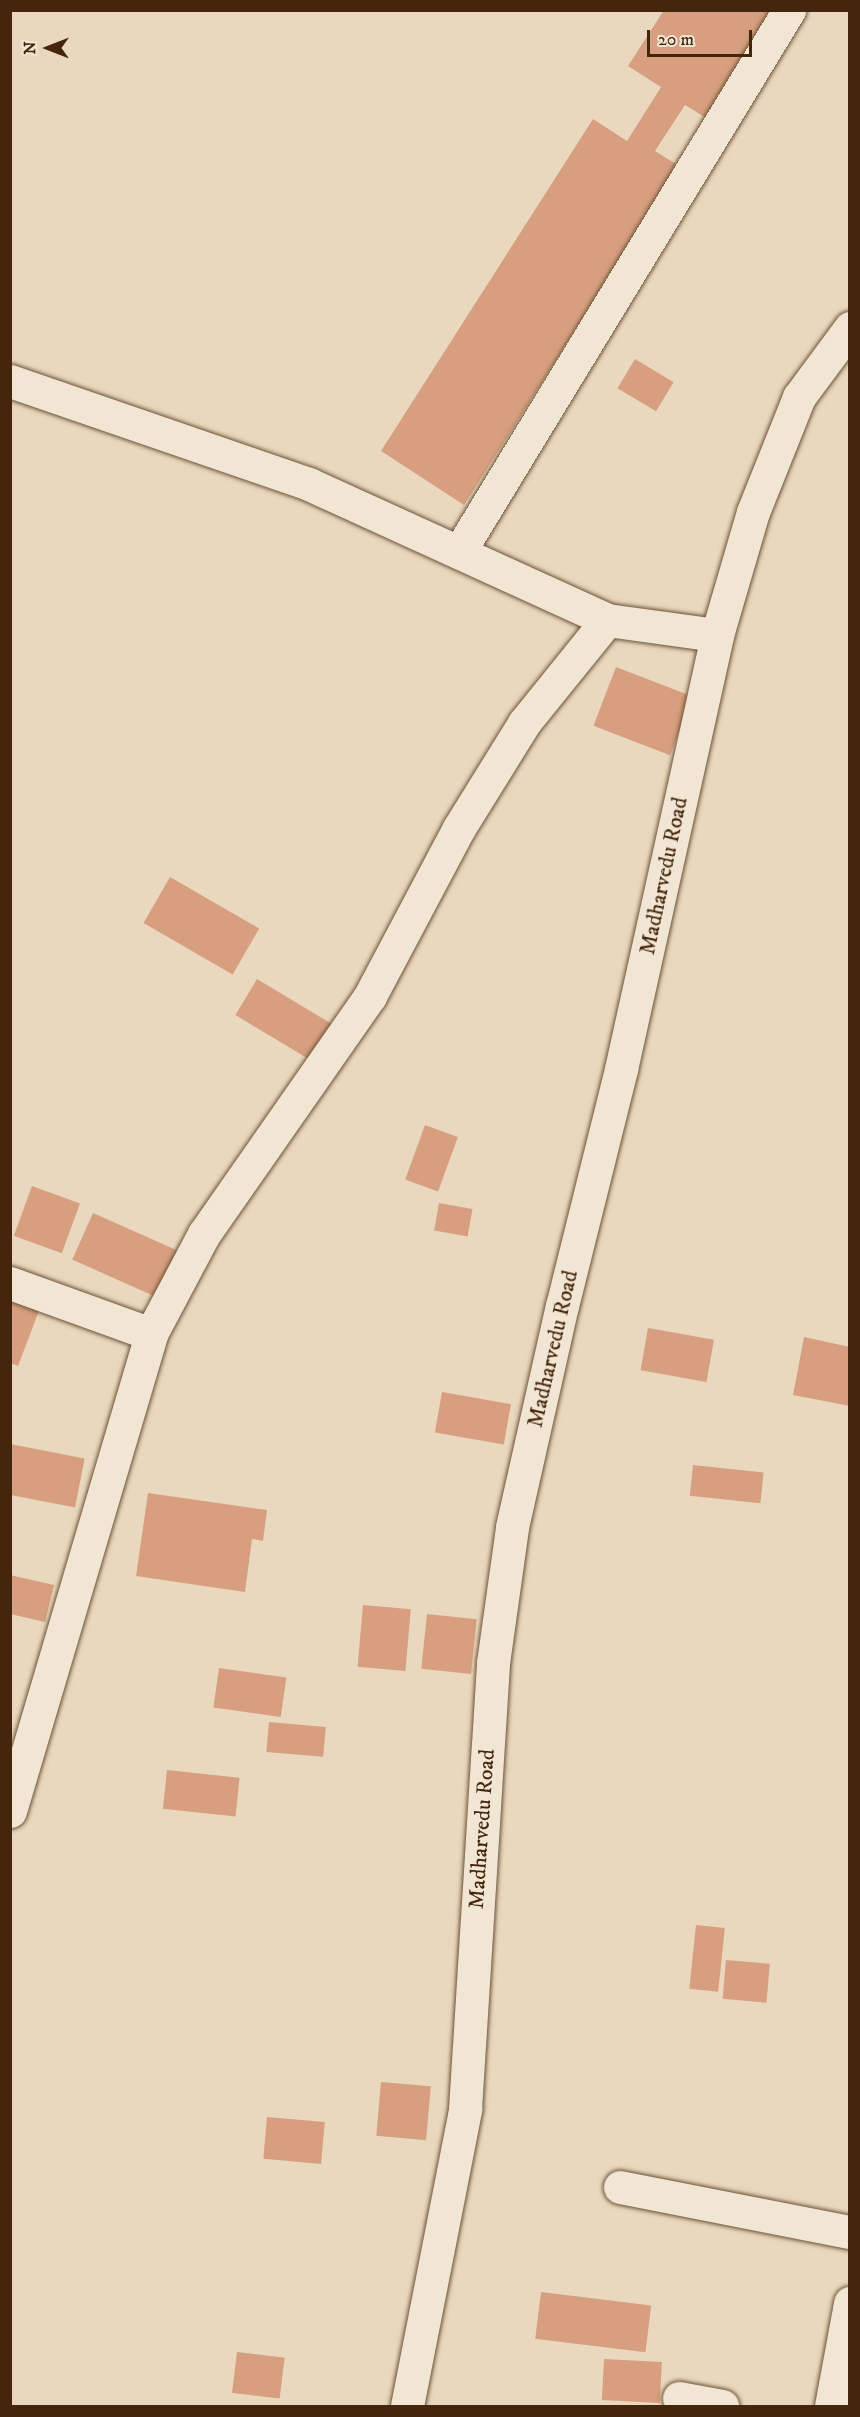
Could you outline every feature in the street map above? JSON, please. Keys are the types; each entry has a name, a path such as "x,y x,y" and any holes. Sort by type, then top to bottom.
{"street":[{"path":"459,552 789,10"},
{"name":"Madharvedu Road","path":"407,2406 465,2109 493,1663 512,1527 562,1306 621,1069 717,635 753,512 799,397 849,328"},
{"path":"10,381 309,484 607,620 717,635"},
{"path":"10,1812 151,1334 204,1234 370,996 459,828 524,723 607,620"},
{"path":"10,1283 151,1334"},
{"path":"620,2187 849,2232"},
{"path":"831,2406 849,2303"},
{"path":"679,2398 722,2406"}],"building":[{"path":"664,10 782,10 711,121 685,105 655,151 679,166 464,505 381,451 593,119 627,141 661,87 628,66"},
{"path":"635,359 674,382 656,411 617,388"},
{"path":"616,667 693,696 670,755 593,726"},
{"path":"170,877 259,928 233,974 144,923"},
{"path":"257,979 332,1024 310,1060 235,1015"},
{"path":"425,1125 458,1137 438,1191 405,1180"},
{"path":"32,1186 80,1203 62,1253 14,1236"},
{"path":"439,1203 472,1209 468,1236 434,1231"},
{"path":"93,1213 178,1251 157,1297 72,1260"},
{"path":"10,1288 43,1300 18,1366 10,1363"},
{"path":"648,1328 714,1340 707,1382 641,1370"},
{"path":"804,1337 850,1347 850,1406 793,1395"},
{"path":"442,1392 511,1404 504,1445 435,1432"},
{"path":"10,1444 85,1459 75,1508 10,1495"},
{"path":"693,1465 764,1472 760,1503 690,1496"},
{"path":"148,1493 267,1510 263,1541 252,1539 245,1592 136,1576"},
{"path":"10,1575 54,1585 45,1622 10,1614"},
{"path":"363,1605 411,1609 405,1671 358,1667"},
{"path":"427,1614 477,1619 471,1674 421,1669"},
{"path":"219,1668 286,1677 281,1717 213,1708"},
{"path":"269,1722 326,1727 323,1757 266,1752"},
{"path":"167,1770 240,1778 236,1816 163,1809"},
{"path":"696,1925 725,1928 718,1992 689,1989"},
{"path":"726,1960 770,1964 766,2003 723,1999"},
{"path":"381,2082 431,2086 426,2140 376,2136"},
{"path":"267,2117 325,2122 321,2164 263,2159"},
{"path":"541,2292 651,2306 645,2352 535,2339"},
{"path":"237,2352 285,2358 280,2399 232,2393"},
{"path":"604,2359 662,2362 660,2403 602,2400"}]}
